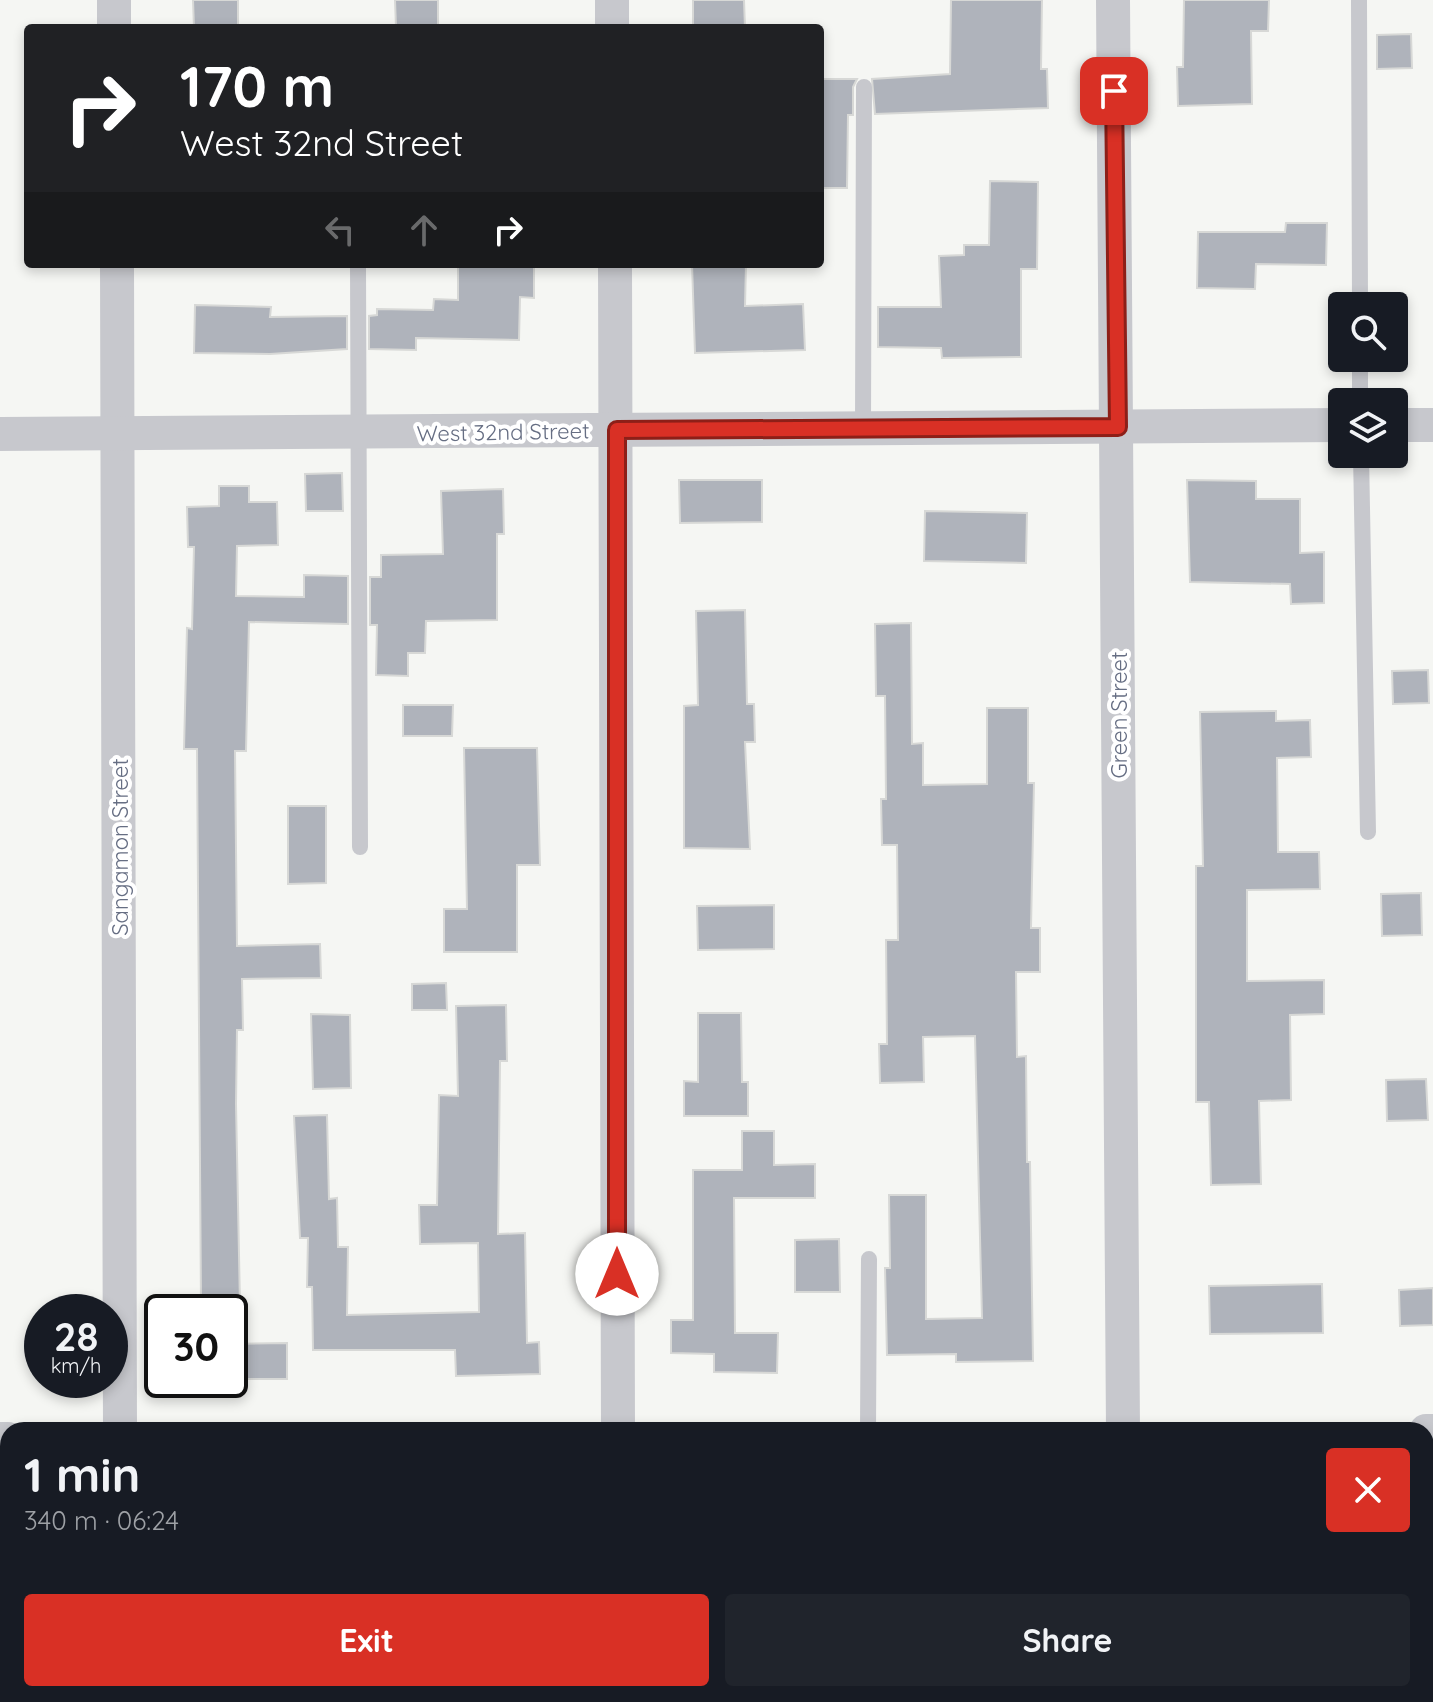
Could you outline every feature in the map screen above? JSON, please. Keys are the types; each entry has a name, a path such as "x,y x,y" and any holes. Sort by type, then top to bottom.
{"street":[{"path":"114,0 114,24"},
{"path":"612,0 612,24"},
{"name":"Green Street","path":"1113,0 1123,1422"},
{"name":"Sangamon Street","path":"117,268 120,433 120,1422"},
{"path":"615,268 618,1422"},
{"name":"West 32nd Street","path":"0,434 1328,425"},
{"path":"1408,425 1433,425"}],"lane":[{"path":"1359,0 1360,292"},
{"path":"863,429 864,87"},
{"path":"358,268 360,847"},
{"path":"1361,468 1368,832"},
{"path":"868,1422 869,1259"}],"building":[{"path":"193,0 238,0 238,24 194,24"},
{"path":"395,0 438,0 438,24 396,24"},
{"path":"693,0 744,0 745,24 693,24"},
{"path":"951,0 1042,0 1041,69 1047,69 1048,108 875,114 872,79 950,74"},
{"path":"1184,0 1269,0 1268,31 1251,31 1252,104 1178,106 1177,67 1183,67"},
{"path":"1411,34 1412,68 1377,69 1377,35"},
{"path":"824,79 857,79 853,87 853,115 848,115 847,188 824,188"},
{"path":"990,181 1038,182 1037,269 1021,269 1021,357 942,358 941,348 878,347 878,307 941,307 939,256 964,255 964,245 989,245"},
{"path":"1286,223 1327,223 1326,265 1256,264 1255,289 1197,288 1198,232 1285,232"},
{"path":"458,268 534,268 534,298 520,297 519,340 416,338 416,350 369,349 369,316 377,315 377,309 433,310 434,299 458,300"},
{"path":"692,268 746,268 745,306 803,304 805,350 695,353"},
{"path":"195,305 271,307 270,317 347,316 347,349 270,354 194,353"},
{"path":"342,473 343,511 306,511 305,474"},
{"path":"679,480 762,480 762,522 680,523"},
{"path":"1187,480 1256,481 1256,499 1300,499 1300,553 1324,552 1324,603 1291,604 1290,584 1190,582"},
{"path":"219,486 249,486 249,502 277,502 278,545 237,546 236,596 304,597 304,575 348,576 348,624 249,622 246,751 235,751 237,946 320,944 321,978 242,979 243,1030 237,1030 236,1104 240,1294 201,1294 197,749 184,749 187,628 192,629 194,547 188,547 187,507 219,506"},
{"path":"503,489 504,534 497,534 497,620 426,621 425,653 408,653 408,676 376,675 377,625 370,625 370,577 381,577 381,555 443,554 441,491"},
{"path":"925,511 1027,513 1026,563 924,561"},
{"path":"745,610 747,704 754,704 755,742 745,742 750,849 684,848 684,706 698,705 696,611"},
{"path":"911,623 912,744 923,743 923,785 987,784 987,708 1028,708 1028,783 1034,783 1031,928 1040,928 1040,972 1016,972 1017,1057 1026,1056 1033,1361 956,1362 956,1354 887,1355 885,1268 890,1268 889,1195 926,1195 926,1319 982,1318 975,1036 923,1037 924,1082 880,1083 879,1044 887,1044 886,940 898,940 897,845 882,845 881,799 886,799 885,696 876,696 875,624"},
{"path":"1428,670 1429,703 1393,704 1392,671"},
{"path":"403,705 453,705 452,736 403,736"},
{"path":"1276,711 1276,721 1310,720 1311,757 1277,758 1278,852 1319,852 1320,889 1247,890 1247,981 1324,980 1324,1014 1290,1015 1291,1100 1259,1101 1261,1184 1211,1185 1209,1102 1196,1102 1196,866 1203,866 1200,712"},
{"path":"464,748 537,748 540,865 517,865 517,952 444,952 444,909 467,909"},
{"path":"288,806 326,806 326,883 288,884"},
{"path":"1421,893 1422,935 1382,936 1381,894"},
{"path":"774,905 774,949 698,950 697,906"},
{"path":"446,983 447,1010 412,1010 412,984"},
{"path":"506,1005 507,1061 500,1061 498,1234 525,1233 527,1343 539,1342 540,1374 456,1376 455,1350 313,1350 312,1287 307,1287 308,1238 300,1238 294,1116 327,1115 329,1199 337,1198 338,1247 348,1247 347,1315 479,1312 478,1243 420,1244 419,1205 437,1205 439,1095 458,1096 456,1006"},
{"path":"698,1013 741,1013 742,1082 748,1082 748,1116 684,1116 684,1081 698,1082"},
{"path":"311,1014 350,1015 351,1088 313,1089"},
{"path":"1426,1079 1428,1120 1387,1121 1386,1080"},
{"path":"742,1131 774,1131 774,1165 815,1164 815,1198 734,1198 735,1333 778,1333 777,1373 714,1372 714,1354 671,1353 671,1320 693,1320 693,1170 742,1170"},
{"path":"839,1239 840,1292 795,1292 795,1240"},
{"path":"1322,1284 1323,1333 1210,1334 1209,1286"},
{"path":"1433,1288 1433,1325 1400,1326 1399,1290"},
{"path":"287,1343 287,1379 248,1379 248,1344"}],"route":[{"path":"617,1274 617,430 1118,427 1114,91"}]}
